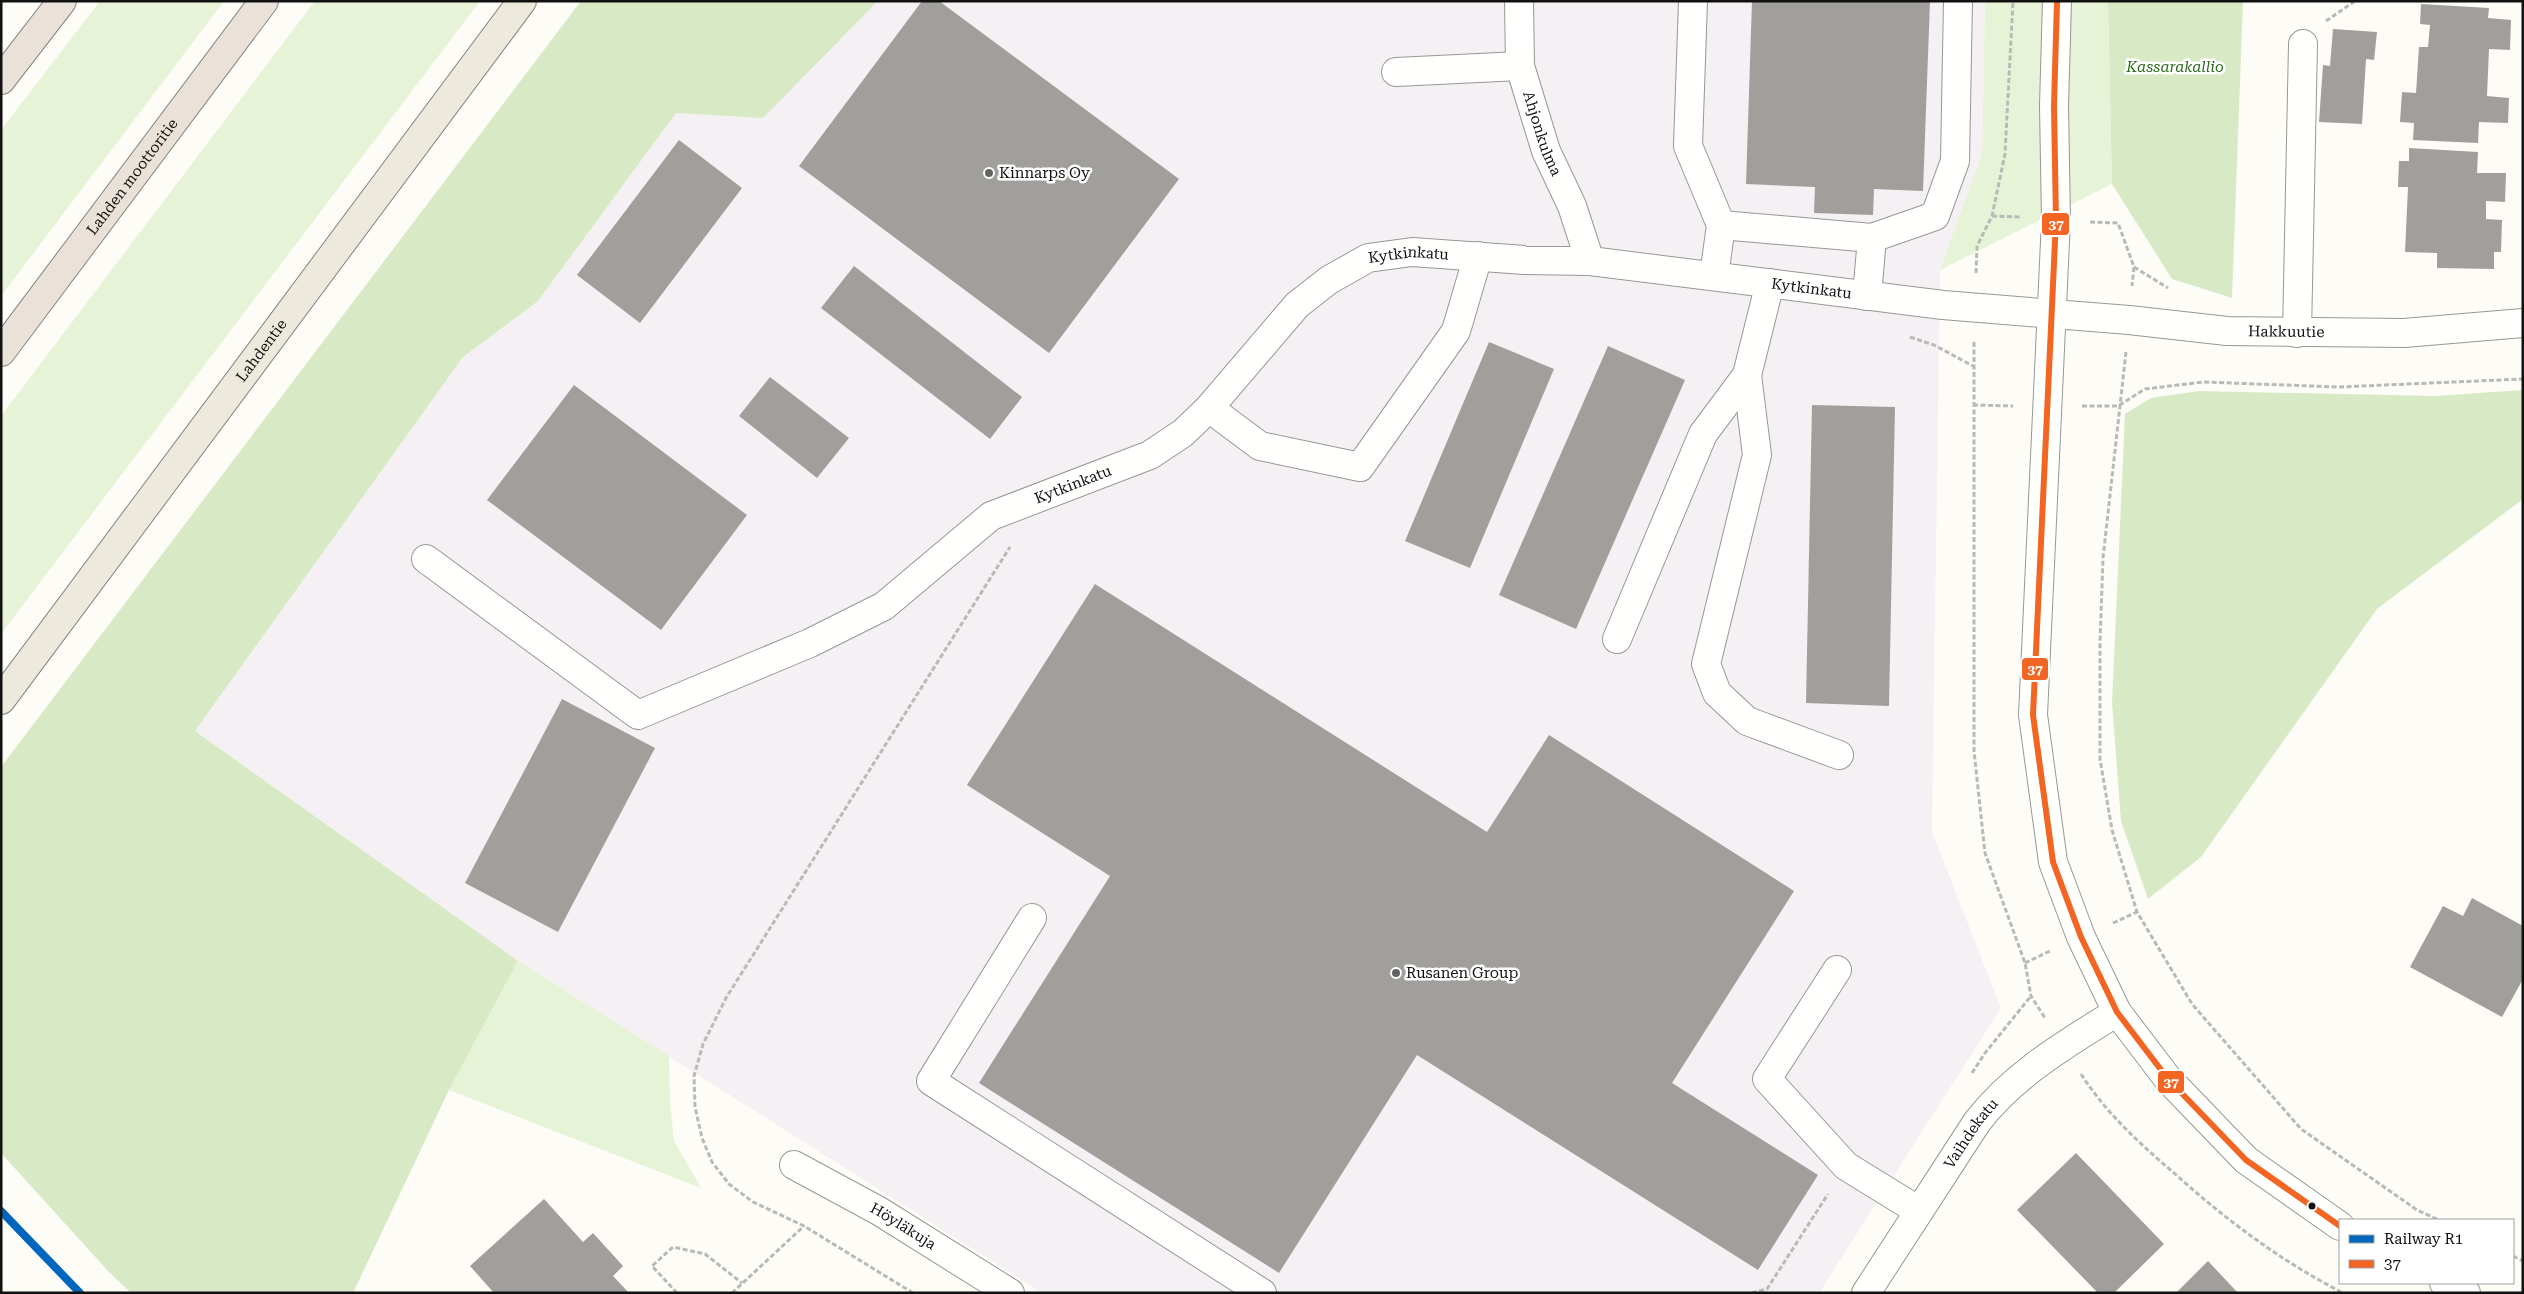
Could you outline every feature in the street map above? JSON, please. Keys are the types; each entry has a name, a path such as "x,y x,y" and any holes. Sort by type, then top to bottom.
{"highway":[{"path":"1,80 62,1"},
{"name":"Lahden moottoritie","path":"1,352 264,1"}],"main road":[{"name":"Lahdentie","path":"1,700 522,1"}],"street":[{"name":"Ahjonkulma","path":"1519,1 1520,66 1546,151 1572,206 1590,262"},
{"path":"1693,1 1688,146 1721,225 1714,276"},
{"path":"1721,225 1872,238 1935,216 1955,162 1958,1"},
{"path":"2057,1 2054,106 2056,220 2033,715 2053,862 2082,937 2117,1012 2168,1079 2246,1160 2339,1225"},
{"path":"2297,333 2303,44"},
{"path":"1396,72 1520,66"},
{"path":"1867,296 1872,238"},
{"name":"Kytkinkatu","path":"426,559 638,715 810,643 884,606 991,516 1150,455 1183,433 1209,408 1297,306 1329,280 1368,258 1412,252 1590,262 1867,296 2052,314"},
{"path":"1209,408 1260,446 1360,467 1456,331 1478,256"},
{"path":"1770,284 1748,375 1757,455 1706,664 1717,693 1747,721 1839,755"},
{"name":"Hakkuutie","path":"2052,314 2227,331 2297,333 2404,333 2523,323"},
{"path":"1617,639 1703,434 1748,375"},
{"path":"1032,918 931,1081 1262,1293"},
{"path":"1837,970 1766,1079 1846,1166 1919,1211"},
{"name":"Vaihdekatu","path":"1866,1293 1976,1122 1995,1099 2030,1069 2117,1012"},
{"name":"Höyläkuja","path":"794,1164 879,1212 1010,1293"},
{"path":"2446,1284 2466,1293"}],"path":[{"path":"1973,405 1977,246 1992,216 2005,154 2013,1"},
{"path":"1992,216 2118,223 2134,267 2103,558 2100,642 2100,759 2112,830 2137,912 2192,1004 2301,1129 2418,1210 2436,1219"},
{"path":"1908,337 1934,345 1973,366"},
{"path":"2118,406 2145,389 2203,382 2339,387 2523,379"},
{"path":"913,1293 804,1226 753,1202 729,1184 712,1162 702,1138 695,1107 694,1076 703,1044 731,989 1013,542"},
{"path":"1752,1293 1766,1289 1846,1166"},
{"path":"732,1293 804,1226"},
{"path":"677,1293 652,1266 673,1248 706,1254 742,1283"}],"shaded area":[{"path":"878,1 1985,1 1982,153 1940,270 1932,832 2001,1008 1819,1293 1042,1293 518,961 195,731 463,357 538,301 676,113 763,117"}],"green space":[{"path":"100,1 224,1 1,296 1,130"},
{"path":"315,1 480,1 1,634 1,416"},
{"path":"581,1 878,1 763,118 676,113 538,301 463,357 195,731 518,961 449,1090 353,1293 131,1293 108,1271 1,1153 1,767"},
{"path":"1985,1 2108,1 2112,184 1940,270 1982,153"},
{"name":"Kassarakallio","path":"2108,1 2243,1 2232,298 2172,279 2112,184"},
{"path":"2523,390 2523,499 2377,609 2201,857 2148,899 2121,821 2112,703 2125,414 2151,398 2199,391 2435,396"},
{"path":"518,961 669,1056 670,1102 674,1141 701,1188 449,1090"}],"building":[{"name":"Kinnarps Oy","path":"922,1 939,1 1179,179 1049,353 799,166"},
{"path":"1752,1 1930,1 1923,191 1874,189 1873,215 1814,213 1815,187 1746,184"},
{"path":"2421,4 2489,8 2488,18 2511,20 2510,50 2489,49 2487,96 2509,98 2508,123 2479,122 2478,143 2413,140 2414,123 2400,122 2402,92 2416,93 2419,47 2428,47 2430,25 2420,24"},
{"path":"2333,29 2377,32 2374,60 2366,59 2362,124 2319,122 2323,65 2330,66"},
{"path":"679,140 742,188 640,323 577,275"},
{"path":"2409,148 2478,152 2477,173 2506,173 2505,202 2486,201 2486,219 2502,220 2501,252 2494,252 2494,269 2437,268 2437,253 2405,252 2408,187 2398,187 2399,161 2409,161"},
{"path":"854,266 1022,397 990,439 821,308"},
{"path":"1489,342 1554,369 1470,568 1405,541"},
{"path":"1608,346 1685,380 1576,629 1499,595"},
{"path":"770,377 849,438 817,478 739,416"},
{"path":"574,385 747,515 661,630 487,500"},
{"path":"1812,405 1895,407 1889,706 1806,703"},
{"name":"Rusanen Group","path":"1095,584 1487,832 1549,735 1794,891 1672,1083 1818,1175 1758,1270 1417,1055 1279,1273 979,1083 1110,876 967,785"},
{"path":"562,699 655,748 558,932 465,883"},
{"path":"2472,898 2523,926 2523,979 2502,1017 2410,967 2443,906 2463,916"},
{"path":"2076,1153 2164,1244 2114,1293 2098,1293 2017,1210"},
{"path":"544,1199 583,1242 593,1233 623,1266 613,1276 629,1293 494,1293 470,1266"},
{"path":"2208,1261 2238,1293 2176,1293"}],"rail line":[{"name":"R1","path":"1,1211 80,1293"}],"transit line":[{"name":"37","path":"2057,1 2054,106 2056,220 2033,715 2053,862 2081,937 2117,1012 2168,1079 2246,1160 2339,1225"}],"place":[{"name":"Kinnarps Oy","path":"989,173"},
{"name":"Rusanen Group","path":"1396,973"}]}
